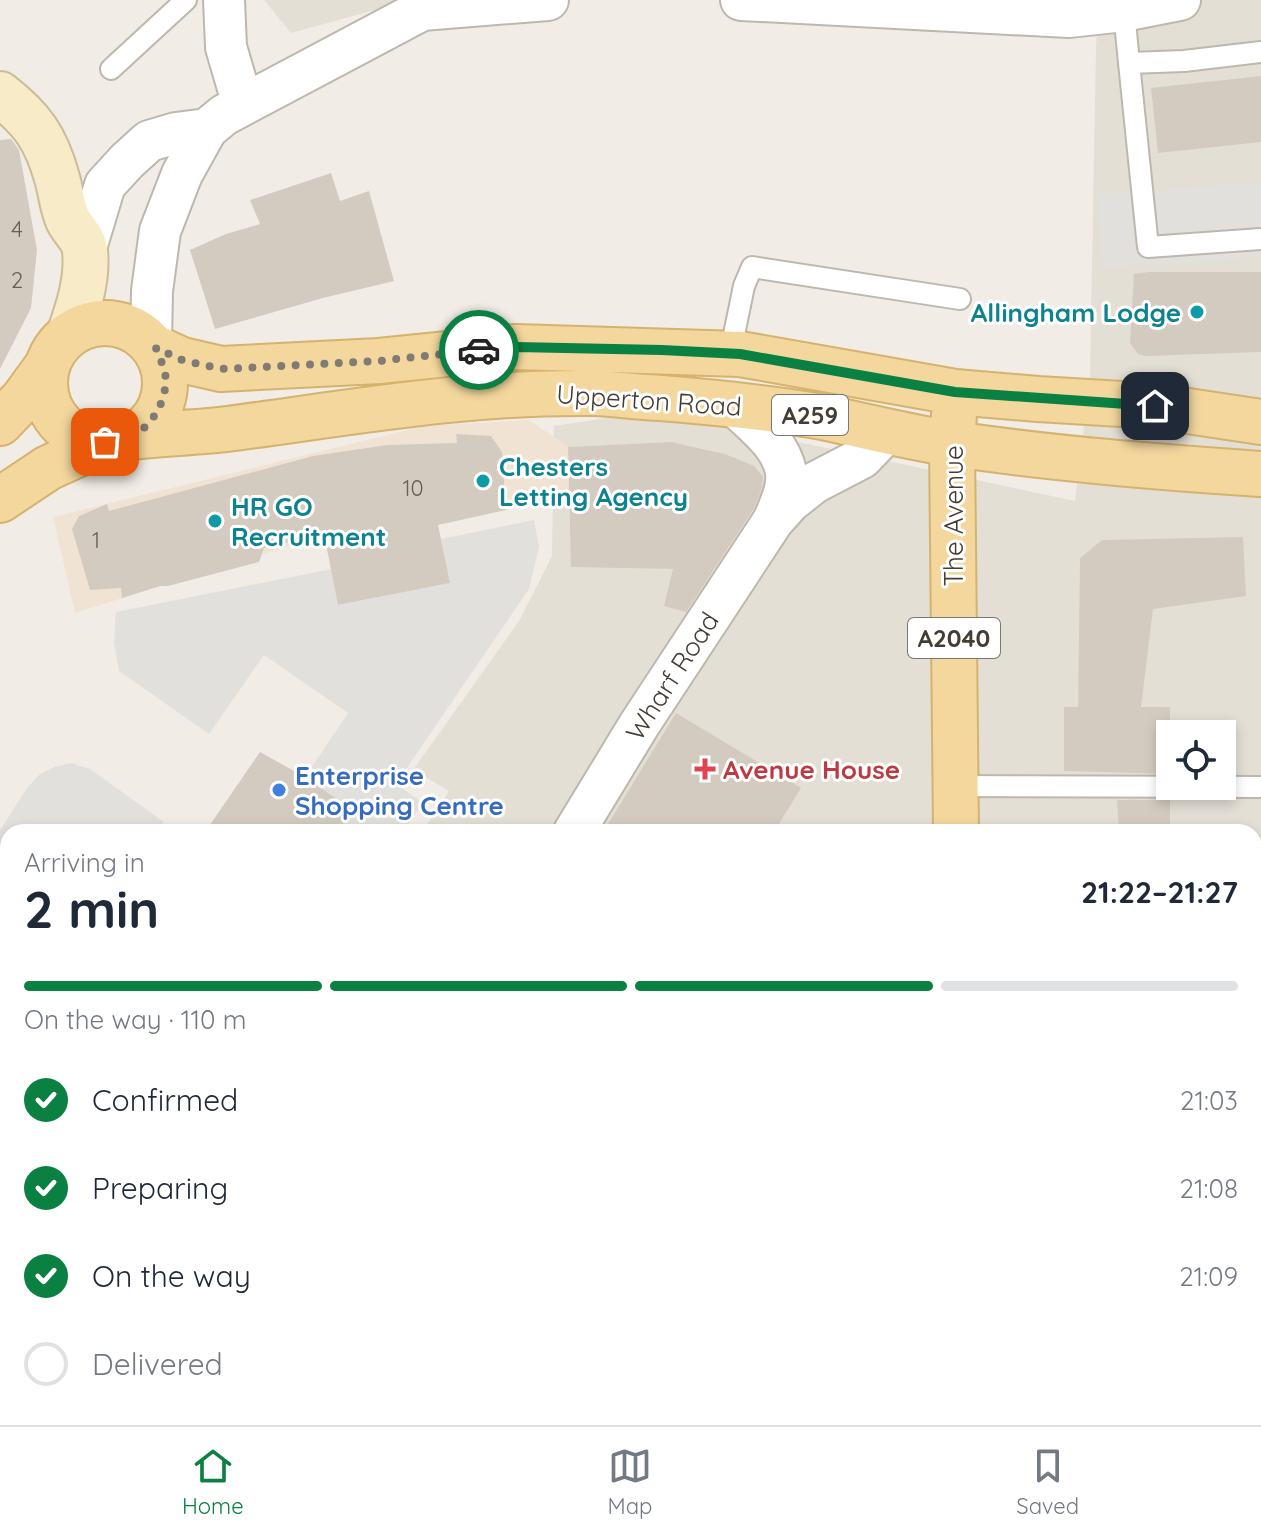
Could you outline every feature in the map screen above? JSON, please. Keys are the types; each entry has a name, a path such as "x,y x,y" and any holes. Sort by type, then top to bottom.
{"main road":[{"path":"0,423 23,399 58,351 88,325 108,322 128,327 153,345 165,372 165,392 158,410 146,426 118,440 87,440 71,432 48,403 45,385 58,351"},
{"name":"Upperton Road","path":"153,345 182,360 221,369 379,361 516,347 730,354 955,392 1155,406 1261,422"},
{"name":"The Avenue","path":"955,392 952,444 956,824"},
{"name":"Upperton Road","path":"118,440 223,430 432,402 522,394 597,393 732,403 813,415 952,444 1118,464 1261,474"},
{"name":"A259","path":"0,500 48,468 118,440"}],"street":[{"path":"224,0 226,47 243,105"},
{"path":"153,345 152,291 160,231 182,174 207,129 224,115 422,10 548,0"},
{"path":"741,0 1069,17 1180,0"},
{"path":"0,94 31,121 46,146 67,218 86,248"},
{"path":"58,351 79,306 86,248 105,185 149,141 207,129"},
{"name":"Wharf Road","path":"732,403 777,449 786,473 785,487 773,521"},
{"name":"Wharf Road","path":"579,824 639,725 773,521 814,483 862,458 887,432"}],"lane":[{"path":"111,69 186,0"},
{"path":"1124,11 1148,247 1261,239"},
{"path":"1129,63 1184,61 1261,52"},
{"path":"730,354 744,286 752,267 960,299"},
{"path":"955,786 1261,787"}],"shaded area":[{"path":"264,0 411,0 291,33"},
{"path":"1100,0 1261,0 1261,824 427,824 449,791 413,770 519,621 552,556 554,426 653,411 1075,501 1090,376 1096,46"},
{"path":"1261,183 1261,257 1103,268 1098,195"},
{"path":"529,420 569,447 670,442 725,454 703,511 451,495 75,613 53,517 424,426"},
{"path":"534,520 539,547 529,589 396,784 423,803 409,824 342,824 352,810 305,777 348,713 264,655 209,734 119,671 114,643 116,612 331,569 339,605 449,583 441,539"},
{"path":"71,763 90,769 164,822 4,824 27,788 40,774"}],"building":[{"path":"1261,76 1261,142 1158,153 1151,88"},
{"path":"11,139 19,150 37,250 31,308 0,369 0,140"},
{"path":"331,173 340,201 369,191 394,281 215,329 190,250 226,234 260,224 250,200"},
{"name":"Allingham Lodge","path":"1261,272 1261,352 1138,354 1130,343 1134,274"},
{"path":"456,434 491,436 502,452 506,510 438,525 450,583 338,605 324,534 264,548 259,562 122,598 121,588 90,590 72,529 79,516 107,504 109,511 313,456 387,445 457,443"},
{"path":"671,442 725,454 754,466 763,476 753,510 686,612 664,606 673,569 571,567 568,447"},
{"path":"1243,537 1246,596 1153,609 1141,707 1170,707 1170,720 1156,720 1156,774 1064,771 1064,707 1078,707 1080,558 1102,540"},
{"name":"Avenue House","path":"676,713 801,788 779,824 608,824"},
{"name":"Enterprise Shopping Centre","path":"260,752 305,777 353,810 343,824 210,824"},
{"path":"1117,800 1170,800 1170,824 1118,824"}],"way so far":[{"path":"105,442 131,437 146,426 158,410 165,392 165,372 156,348 182,360 221,369 379,361 479,350"}],"place":[{"name":"Allingham Lodge","path":"1197,312"},
{"name":"Chesters Letting Agency","path":"483,481"},
{"name":"HR GO Recruitment","path":"215,521"},
{"name":"Avenue House","path":"705,769"},
{"name":"Enterprise Shopping Centre","path":"279,790"}],"route":[{"path":"479,350 516,347 740,354 955,392 1155,406"}]}
